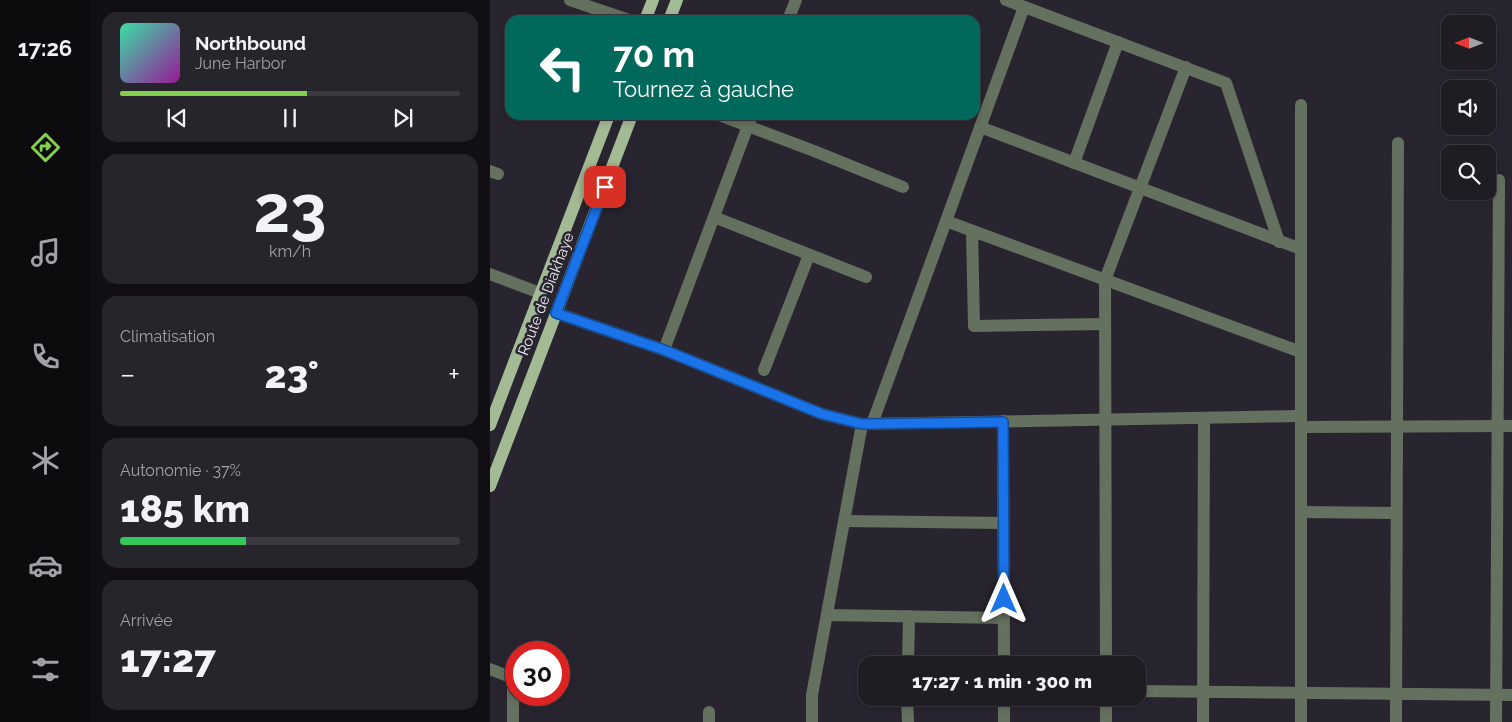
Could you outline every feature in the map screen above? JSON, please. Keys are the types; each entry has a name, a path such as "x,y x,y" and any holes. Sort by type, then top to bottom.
{"main road":[{"path":"648,15 653,0"},
{"path":"671,15 677,0"},
{"name":"Route de Diakhaye","path":"490,425 607,120"},
{"name":"Route de Diakhaye","path":"490,486 630,120"}],"street":[{"path":"570,0 614,15"},
{"path":"790,15 796,0"},
{"path":"1006,0 1226,83 1279,242"},
{"path":"812,722 812,695 826,615 844,521 867,424 946,221 1024,7"},
{"path":"1074,163 1118,42"},
{"path":"1106,656 1105,280 1186,67"},
{"path":"1301,104 1301,722"},
{"path":"664,350 750,120 904,187"},
{"path":"980,127 1301,249"},
{"path":"1396,722 1398,142"},
{"path":"1496,722 1499,180"},
{"path":"714,217 866,277"},
{"path":"946,221 1301,352"},
{"path":"972,231 974,326 1105,324"},
{"path":"764,370 810,254"},
{"path":"490,274 540,293"},
{"path":"556,313 664,350 822,414 867,424 1204,418 1397,426 1512,426"},
{"path":"1204,418 1204,722"},
{"path":"1003,422 1004,656"},
{"path":"1301,512 1396,513"},
{"path":"844,521 1004,523"},
{"path":"826,615 1004,618"},
{"path":"908,656 909,616"},
{"path":"490,669 512,678 513,722"},
{"path":"1146,691 1512,695"},
{"path":"908,706 908,722"},
{"path":"1004,706 1004,722"},
{"path":"1106,706 1106,722"}],"route":[{"path":"605,187 556,313 712,368 822,414 862,424 1003,422 1004,599"}]}
